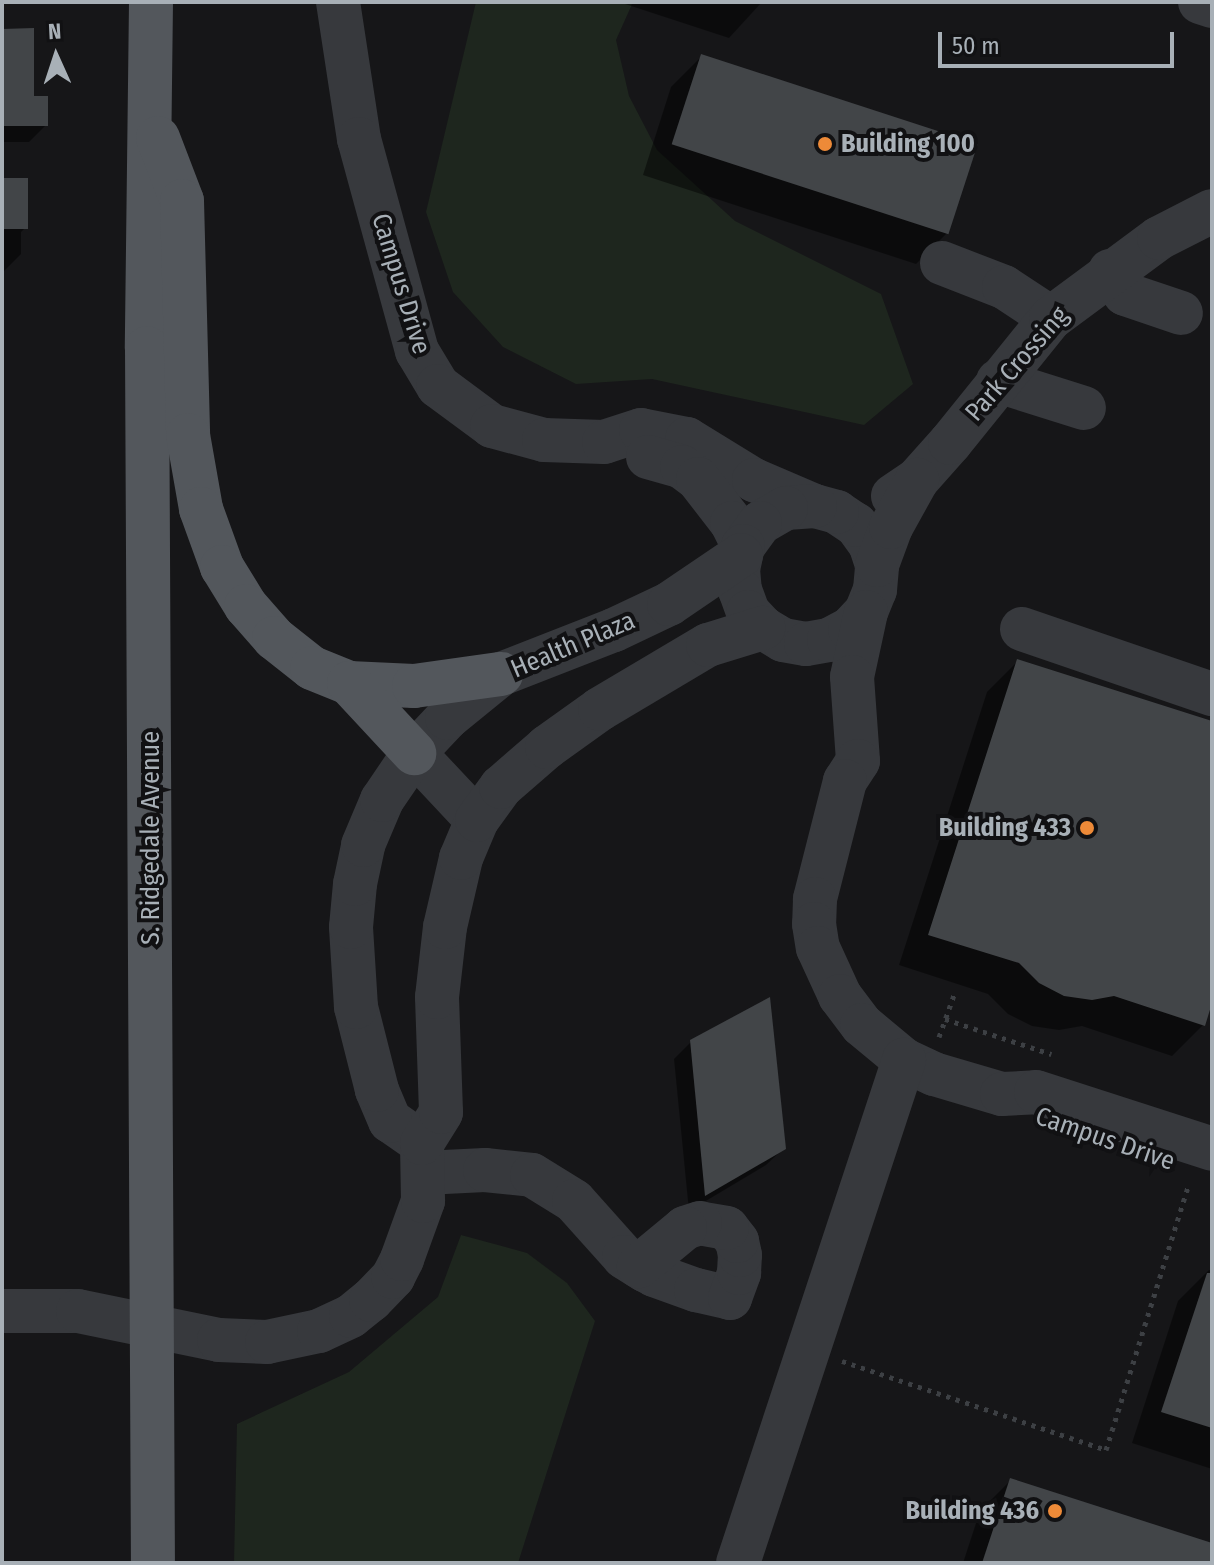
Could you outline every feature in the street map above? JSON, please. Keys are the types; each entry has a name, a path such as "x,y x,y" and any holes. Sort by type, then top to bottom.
{"main road":[{"name":"S. Ridgedale Avenue","path":"151,2 148,113 153,1563"},
{"path":"148,113 182,201 188,435 201,509 222,567 246,606 274,638 312,668 349,683 414,686 501,674"},
{"path":"349,683 414,753"}],"street":[{"name":"Campus Drive","path":"338,2 359,139 417,351 438,386 473,415 515,434 544,440 604,442 641,430 687,439 754,480 822,508"},
{"path":"1200,2 1212,6"},
{"name":"Park Crossing","path":"877,565 891,527 917,480 1051,318 1110,271 1159,238 1212,211"},
{"path":"942,263 1004,287 1051,318"},
{"path":"1110,271 1125,294 1181,313"},
{"path":"998,381 1084,408"},
{"name":"Campus Drive","path":"604,442 639,456 662,459 698,479 732,523 742,551"},
{"name":"Park Crossing","path":"822,508 896,496 917,480"},
{"path":"786,508 822,508 856,525 870,544 877,565 875,590 866,612 850,629 829,640 806,644 773,634 748,612 740,590 738,569 742,551 760,523 786,508"},
{"name":"Health Plaza","path":"423,1158 390,1121 377,1090 356,1007 351,927 363,845 382,800 414,753 447,718 501,674 614,630 669,604 742,551"},
{"name":"Campus Drive","path":"866,612 852,677 858,761 845,781 815,899 818,948 840,996 862,1025 920,1052 938,1075 1002,1094 1029,1116 1204,1170"},
{"path":"1022,629 1212,694"},
{"name":"Campus Drive","path":"773,634 813,667 824,684 834,709 836,760 845,781"},
{"path":"2,1311 78,1311 219,1340 267,1342 303,1336 351,1316 393,1277 423,1201 423,1158 441,1112 437,997 445,927 461,858 477,820 501,787 547,747 600,709 708,645 773,634"},
{"path":"414,753 477,820"},
{"path":"738,1563 920,1052"},
{"path":"423,1158 532,1175 574,1201 624,1257 639,1266 668,1280 730,1298 739,1273 740,1255 737,1241 727,1228 716,1223 685,1228 639,1266"}],"path":[{"path":"920,1052 955,992"},
{"path":"830,1357 1106,1450 1204,1170"}],"shaded area":[{"path":"476,2 633,2 616,40 629,96 657,150 735,221 881,294 913,384 864,425 652,379 576,384 503,347 453,292 426,212"},
{"path":"461,1235 527,1253 567,1283 595,1321 518,1563 234,1563 237,1424 349,1372 438,1297"}],"building":[{"path":"34,28 34,96 48,96 48,126 2,126 2,29"},
{"name":"Building 100","path":"701,54 978,144 948,234 672,144"},
{"path":"2,178 28,178 28,229 2,229"},
{"name":"Building 433","path":"1017,659 1212,721 1212,1003 1205,1026 1114,996 1092,1000 1064,996 1039,983 1019,963 928,935"},
{"path":"770,997 786,1149 705,1196 690,1040"},
{"path":"1207,1273 1212,1273 1212,1428 1161,1412"},
{"name":"Building 436","path":"1010,1478 1212,1543 1212,1563 982,1563"}],"place":[{"name":"Building 100","path":"825,144"},
{"name":"Building 433","path":"1087,828"},
{"name":"Building 436","path":"1055,1511"}]}
